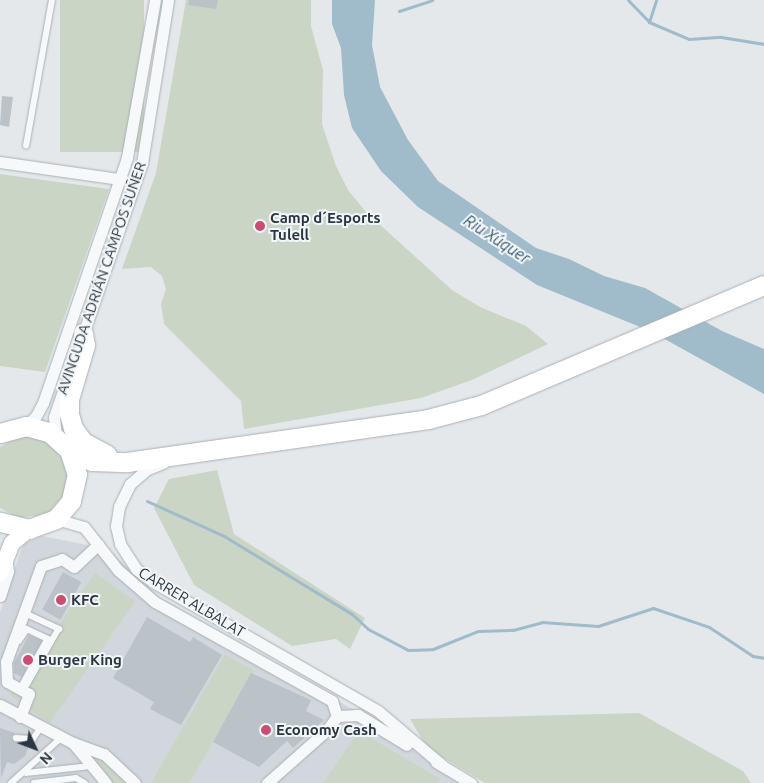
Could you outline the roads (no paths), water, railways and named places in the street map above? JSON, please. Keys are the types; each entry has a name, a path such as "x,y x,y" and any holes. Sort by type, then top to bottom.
{"main road":[{"path":"0,434 26,426 56,436 69,450 92,462 127,462 428,419 481,405 764,284"},
{"path":"83,333 85,345 68,406 74,428 84,442 111,456 164,450 210,450"},
{"path":"0,573 16,536 56,519 68,506 75,490 77,474 69,450"},
{"path":"75,490 90,476 127,462"},
{"path":"0,522 29,529"}],"street":[{"name":"AVINGUDA ADRIÁN CAMPOS SUÑER","path":"26,426 36,416 43,403 127,158 155,0"},
{"name":"AVINGUDA ADRIÁN CAMPOS SUÑER","path":"56,436 54,417 142,164 168,0"},
{"path":"0,162 120,179"},
{"name":"CARRER ALBALAT","path":"263,443 160,463 139,475 126,490 119,507 116,526 122,550 136,569 154,582 378,710 442,766"},
{"name":"CARRER ALBALAT","path":"56,519 84,527 118,570 155,602 332,701 337,716 358,715 471,783"},
{"path":"20,717 28,694 7,682 6,662 25,613 40,566 62,559 74,567 98,546"},
{"path":"0,596 8,571 6,558"},
{"path":"3,709 73,743 104,754 135,783"},
{"path":"267,783 327,730 337,716"},
{"path":"73,743 106,783"}],"lane":[{"path":"26,146 52,0"},
{"path":"22,690 59,629 25,613"},
{"path":"10,652 27,629 48,639 22,690"},
{"path":"16,738 32,739 41,727"},
{"path":"11,783 26,773 62,737"},
{"path":"26,773 93,766"},
{"path":"34,783 76,778 85,783"}],"water":[{"name":"Riu Xúquer","path":"332,0 375,0 372,45 380,87 408,140 438,181 536,248 569,259 604,276 645,288 722,331 764,349 764,394 650,331 537,285 418,207 381,171 352,128 344,95 341,48 332,24"}],"waterway":[{"path":"399,11 432,0"},
{"path":"628,0 649,22 689,39 721,37 764,44"},
{"path":"649,22 656,0"},
{"path":"147,501 224,536 352,614 368,629 408,650 433,649 478,631 513,630 542,622 598,626 653,608 709,627 753,656 764,658"}],"place":[{"name":"Camp d´Esports Tulell","path":"260,226"},
{"name":"KFC","path":"61,600"},
{"name":"Burger King","path":"28,660"},
{"name":"Economy Cash","path":"266,730"}]}
